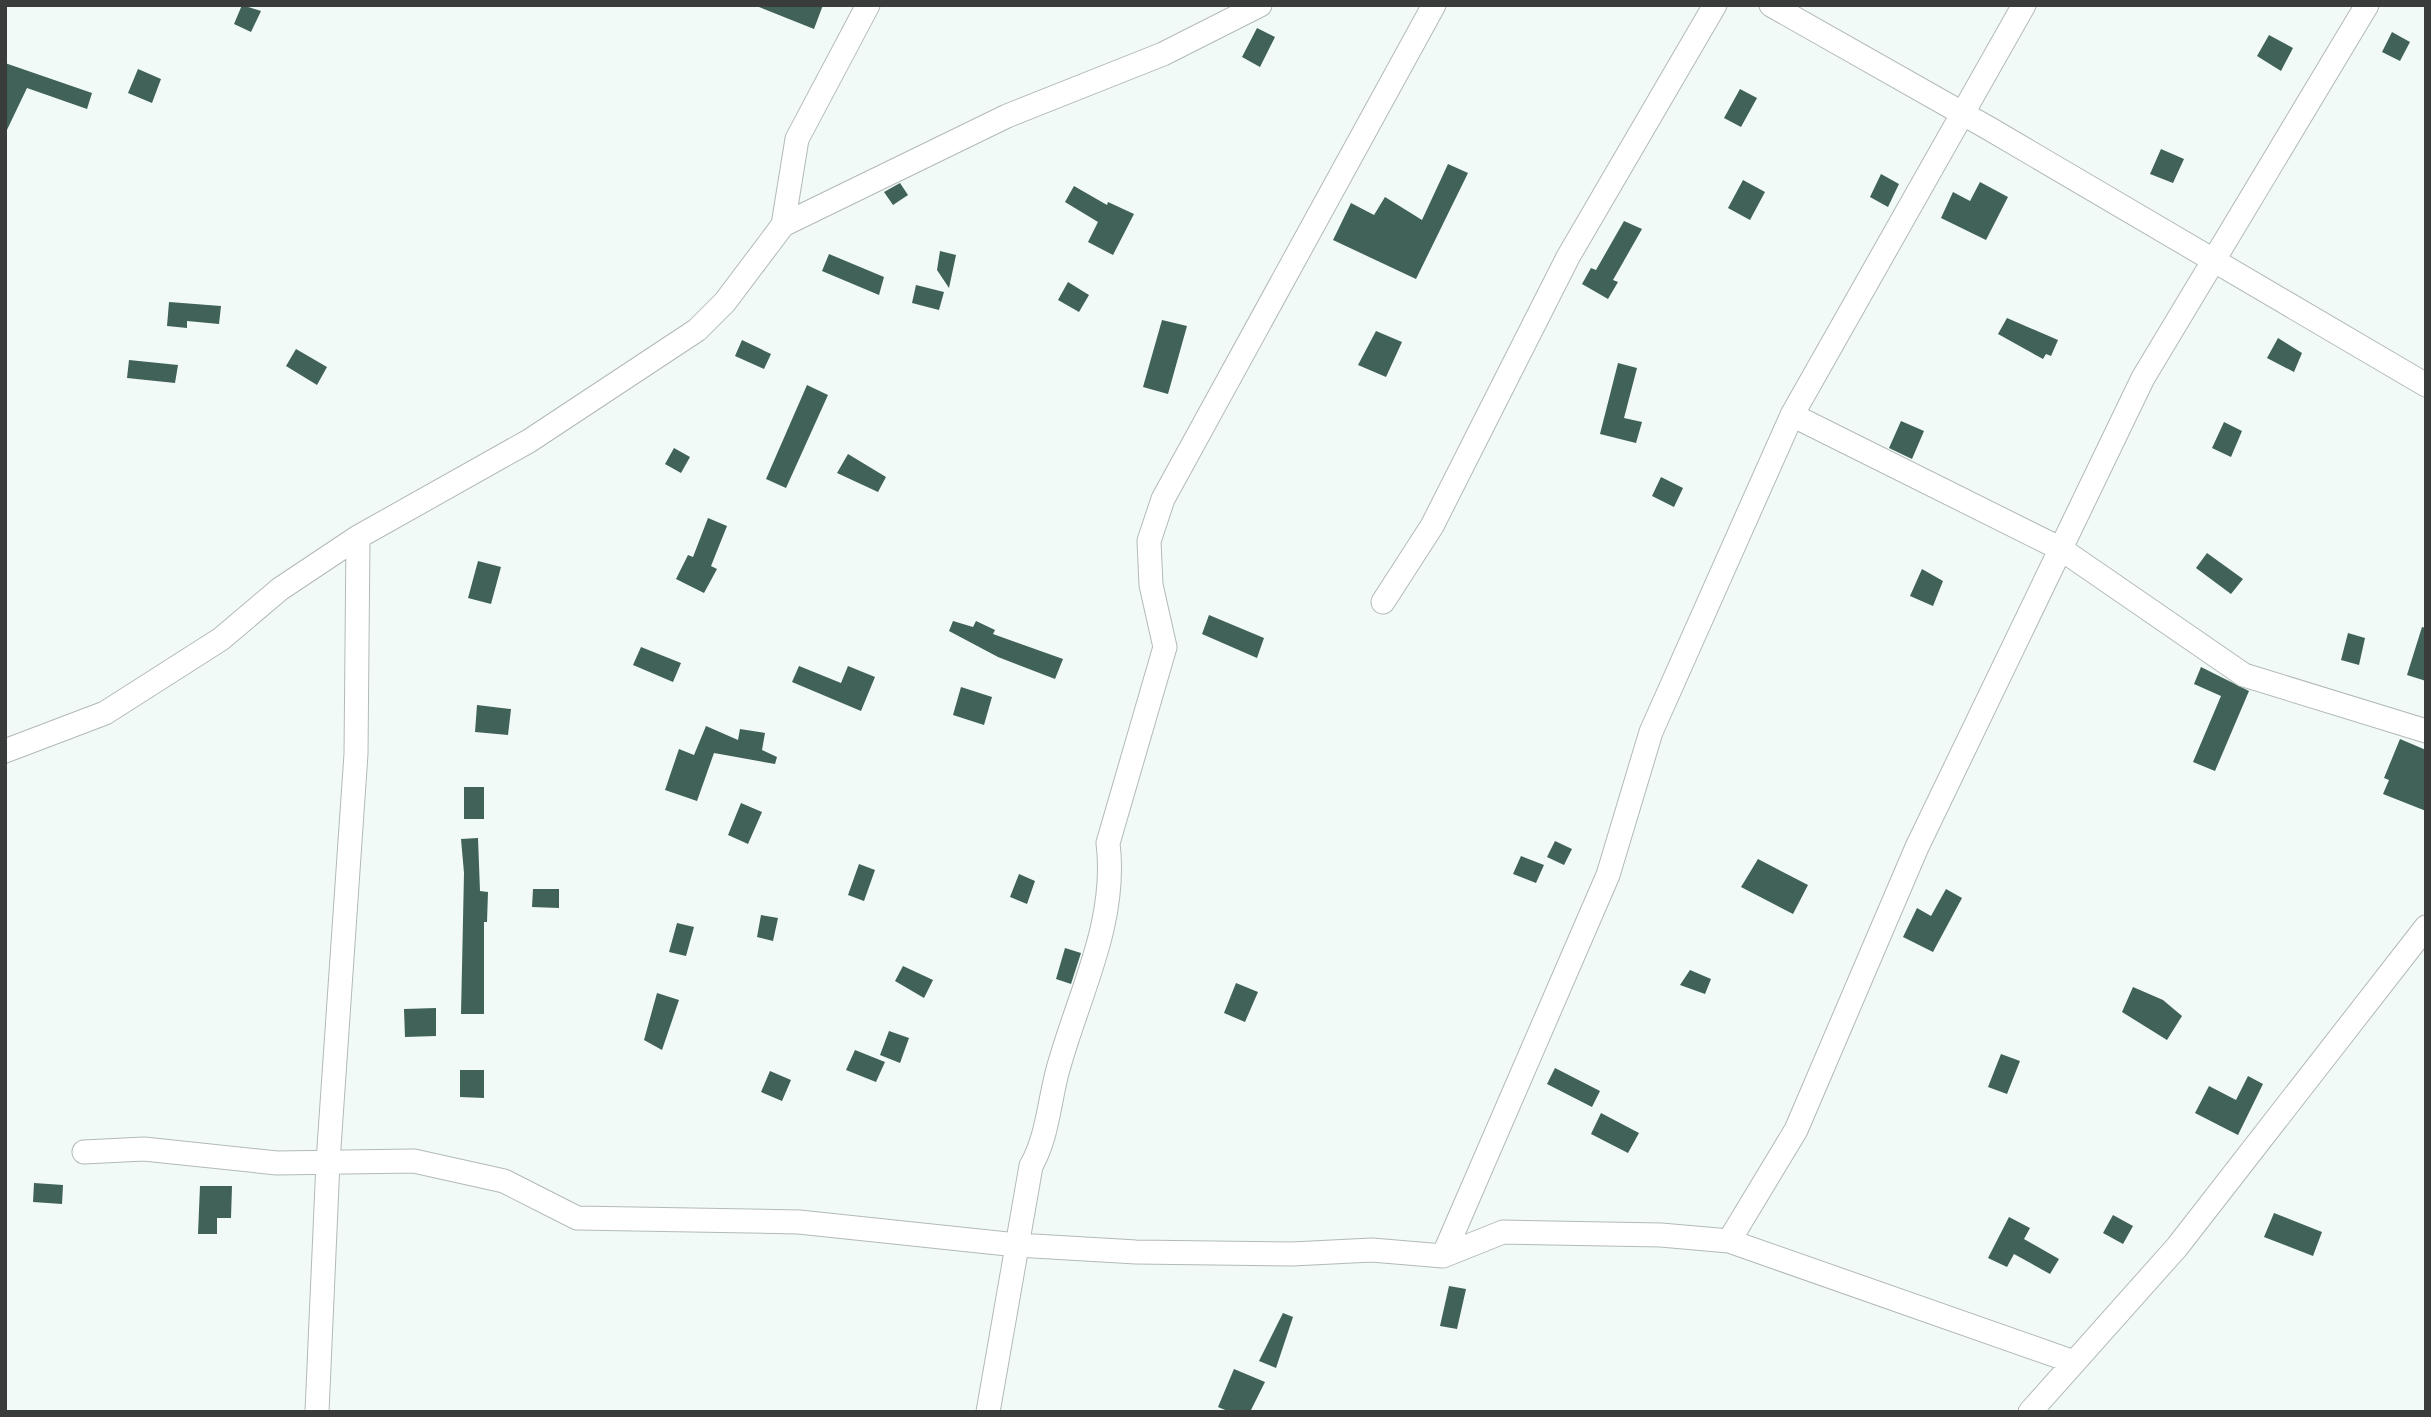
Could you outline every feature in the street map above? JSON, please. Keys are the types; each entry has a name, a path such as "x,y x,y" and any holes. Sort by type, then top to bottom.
{"street":[{"path":"783,225 797,139 868,5"},
{"path":"5,751 105,713 220,639 280,589 358,537 529,441 697,330 725,302 783,225 1007,116 1163,54 1259,5"},
{"path":"988,1412 1031,1166 1040,1150 1057,1072 1102,939 1111,869 1108,843 1165,647 1151,585 1149,541 1163,499 1434,5"},
{"path":"1383,602 1432,526 1568,257 1715,5"},
{"path":"1771,5 2426,385"},
{"path":"1443,1256 1608,876 1651,732 1792,415 2024,5"},
{"path":"1729,1241 1796,1130 1917,847 2143,378 2367,5"},
{"path":"1792,415 2060,549 2244,675 2426,731"},
{"path":"317,1412 328,1162 356,754 358,537"},
{"path":"2030,1412 2176,1247 2426,927"},
{"path":"84,1152 144,1149 277,1163 414,1161 504,1181 577,1218 799,1222 1017,1245 1136,1252 1292,1254 1372,1250 1443,1256 1503,1232 1661,1235 1729,1241 2074,1362"}],"building":[{"path":"242,5 261,11 251,32 234,24"},
{"path":"754,5 823,5 814,29"},
{"path":"1257,28 1275,37 1260,67 1242,57"},
{"path":"2392,32 2410,42 2400,61 2382,52"},
{"path":"2269,35 2293,48 2281,71 2257,56"},
{"path":"5,63 92,93 87,109 27,88 5,134"},
{"path":"138,69 161,79 152,103 128,93"},
{"path":"1740,89 1757,98 1741,127 1724,118"},
{"path":"2161,149 2184,159 2173,183 2150,174"},
{"path":"1448,164 1468,173 1416,279 1333,240 1351,203 1374,215 1385,197 1422,220"},
{"path":"1881,174 1899,184 1888,207 1870,197"},
{"path":"1743,180 1765,192 1750,220 1728,208"},
{"path":"1980,182 2008,197 1986,240 1941,218 1953,192 1970,201"},
{"path":"900,183 908,195 893,205 884,192"},
{"path":"1074,186 1107,205 1108,202 1134,214 1113,255 1088,242 1098,222 1065,202"},
{"path":"1624,221 1642,229 1613,280 1618,282 1608,299 1582,284 1591,268 1596,270"},
{"path":"940,251 956,255 949,288 937,270"},
{"path":"829,254 884,277 879,295 822,271"},
{"path":"1068,282 1089,295 1079,312 1058,300"},
{"path":"916,285 944,292 939,310 912,303"},
{"path":"169,302 221,306 219,324 187,321 187,328 167,326"},
{"path":"2007,318 2058,340 2051,356 2046,354 2043,359 1998,334"},
{"path":"1162,320 1187,326 1168,394 1143,387"},
{"path":"1376,331 1402,342 1386,377 1358,365"},
{"path":"2278,338 2302,353 2294,372 2267,358"},
{"path":"742,340 771,354 764,369 735,356"},
{"path":"296,349 327,367 317,385 286,366"},
{"path":"129,360 178,365 175,383 127,378"},
{"path":"1618,363 1637,368 1624,418 1642,422 1636,443 1600,434"},
{"path":"807,385 828,395 786,488 766,479"},
{"path":"1901,421 1924,431 1912,459 1889,448"},
{"path":"2224,422 2242,431 2231,457 2212,448"},
{"path":"674,448 690,457 681,473 665,464"},
{"path":"848,454 886,477 878,492 837,473"},
{"path":"1661,477 1683,488 1674,507 1652,496"},
{"path":"708,518 727,526 711,566 717,569 704,593 676,579 688,555 693,557"},
{"path":"2207,553 2243,579 2231,594 2196,568"},
{"path":"478,561 501,567 491,604 468,598"},
{"path":"1922,569 1943,581 1933,606 1910,596"},
{"path":"1209,615 1264,638 1257,658 1202,634"},
{"path":"953,621 973,627 976,621 995,630 993,634 1063,659 1055,679 998,657 949,631"},
{"path":"2422,627 2426,628 2426,681 2407,675"},
{"path":"2348,633 2365,638 2359,665 2341,660"},
{"path":"641,647 681,663 673,682 633,665"},
{"path":"799,666 841,683 848,666 875,677 861,711 792,682"},
{"path":"2201,667 2249,691 2215,771 2193,762 2221,696 2194,684"},
{"path":"961,687 992,697 984,725 953,715"},
{"path":"477,705 511,709 508,735 475,732"},
{"path":"706,726 738,740 740,729 765,733 762,750 777,757 775,764 714,753 697,801 665,790 679,749 694,755"},
{"path":"2400,739 2426,750 2426,811 2383,794 2389,780 2384,778"},
{"path":"464,787 484,787 484,819 464,819"},
{"path":"741,803 762,812 748,844 728,835"},
{"path":"478,838 480,891 488,892 487,922 484,922 484,1014 461,1014 464,873 461,839"},
{"path":"1555,841 1572,849 1564,865 1547,857"},
{"path":"1521,856 1544,865 1536,883 1513,874"},
{"path":"1758,859 1808,885 1793,914 1741,887"},
{"path":"859,864 875,870 864,901 848,895"},
{"path":"1019,874 1035,881 1027,904 1010,897"},
{"path":"533,889 559,889 559,908 532,907"},
{"path":"1946,889 1962,898 1933,952 1903,937 1917,908 1931,916"},
{"path":"761,915 778,918 773,941 757,937"},
{"path":"677,923 694,927 686,956 669,952"},
{"path":"1065,948 1081,953 1071,984 1056,979"},
{"path":"903,966 933,980 924,998 895,981"},
{"path":"1690,970 1711,979 1705,994 1680,985"},
{"path":"1236,983 1258,992 1245,1022 1224,1013"},
{"path":"2133,987 2163,1000 2182,1016 2167,1040 2122,1012"},
{"path":"657,993 679,1000 662,1050 644,1040"},
{"path":"436,1008 436,1036 405,1037 404,1009"},
{"path":"889,1031 909,1038 900,1063 880,1055"},
{"path":"855,1050 885,1062 876,1082 846,1070"},
{"path":"2001,1054 2020,1061 2007,1094 1988,1087"},
{"path":"1555,1068 1600,1091 1592,1107 1547,1084"},
{"path":"460,1070 484,1070 484,1098 460,1097"},
{"path":"770,1071 791,1080 782,1101 761,1092"},
{"path":"2248,1076 2263,1084 2238,1135 2195,1113 2209,1086 2236,1100"},
{"path":"1601,1113 1639,1133 1628,1153 1591,1134"},
{"path":"34,1183 63,1185 62,1204 33,1202"},
{"path":"200,1186 232,1186 231,1218 217,1218 217,1234 198,1234"},
{"path":"2274,1213 2322,1232 2313,1256 2264,1237"},
{"path":"2113,1215 2133,1226 2123,1244 2103,1233"},
{"path":"2009,1217 2030,1228 2024,1239 2059,1259 2050,1274 2014,1254 2007,1267 1988,1258"},
{"path":"1449,1286 1466,1289 1457,1329 1440,1326"},
{"path":"1283,1313 1293,1317 1276,1368 1259,1361"},
{"path":"1234,1369 1265,1382 1250,1412 1230,1412 1218,1407"}]}
